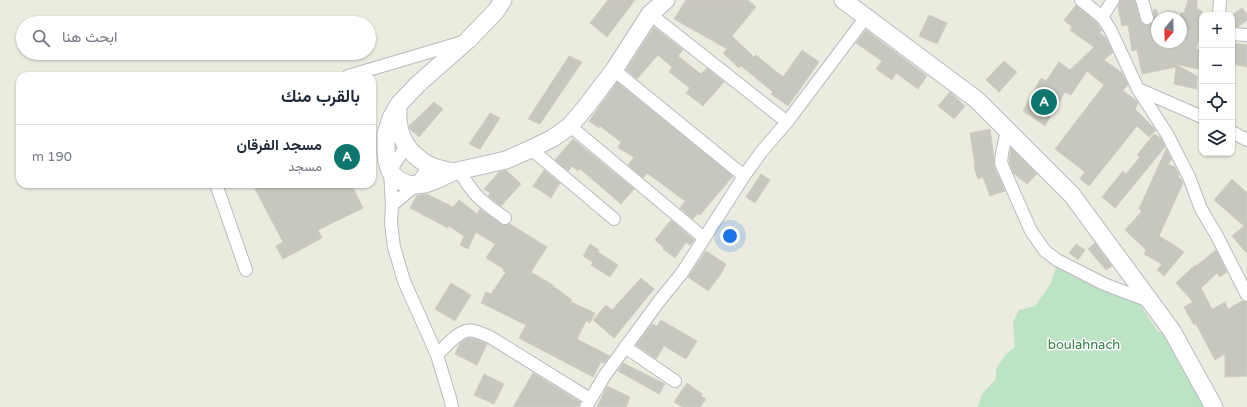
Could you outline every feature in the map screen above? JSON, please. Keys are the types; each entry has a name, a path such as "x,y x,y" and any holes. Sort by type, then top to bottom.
{"main road":[{"path":"503,0 496,11 468,40 417,85 399,104 391,118 386,134 386,156 390,171 398,180 416,185 436,180 456,172 506,160 553,138 570,126 614,70 650,14 666,0"},
{"path":"843,0 977,100 1072,195 1172,330 1214,407"},
{"path":"399,104 398,118 406,146 414,155 430,166 456,172"}],"street":[{"path":"1082,0 1102,17 1110,29 1138,89 1166,134 1189,177 1201,210 1217,236 1247,295"},
{"path":"1102,17 1113,0"},
{"path":"1142,0 1147,18"},
{"path":"1219,12 1220,0"},
{"path":"650,14 786,122"},
{"path":"437,355 454,338 467,330 478,332 490,337 588,403 605,375 625,347 682,273 744,176 762,151 866,17"},
{"path":"1235,34 1247,35"},
{"path":"361,72 468,40"},
{"path":"614,70 744,176"},
{"path":"1138,89 1199,116"},
{"path":"570,126 704,238"},
{"path":"1007,130 1001,163 1031,230 1045,251 1057,260 1104,284 1151,302"},
{"path":"1235,134 1247,140"},
{"path":"406,146 390,171 392,205 391,223 394,247 404,281 437,355 452,407"},
{"path":"531,149 614,218"},
{"path":"392,205 416,185 430,166"},
{"path":"456,172 475,195 505,218"},
{"path":"217,188 246,270"},
{"path":"625,347 675,381"}],"green space":[{"name":"boulahnach","path":"1064,266 1139,303 1158,332 1162,332 1207,407 978,407 982,394 996,379 996,369 1005,355 1015,347 1013,322 1019,310 1035,306 1050,285 1056,267"}],"building":[{"path":"608,0 635,0 607,37 590,23"},
{"path":"686,0 748,0 756,7 732,36 754,57 756,55 783,77 802,50 819,62 788,106 771,94 773,92 741,66 739,68 723,53 727,49 674,19"},
{"path":"1120,0 1135,0 1142,23 1145,25 1151,24 1151,48 1187,48 1187,12 1184,12 1188,0 1197,0 1197,9 1202,11 1199,12 1199,40 1196,49 1199,50 1198,69 1175,64 1197,76 1197,89 1174,84 1176,67 1142,74 1137,50 1132,51 1128,25 1122,26 1118,7"},
{"path":"1076,5 1096,22 1102,31 1099,32 1107,39 1113,52 1104,60 1122,73 1128,84 1123,91 1136,100 1138,103 1135,109 1156,130 1149,137 1137,126 1089,186 1080,179 1085,172 1055,149 1104,85 1087,71 1071,95 1065,92 1045,126 1023,111 1041,78 1046,81 1059,62 1070,70 1094,47 1070,30 1072,27 1064,20"},
{"path":"1242,8 1247,14 1247,20 1238,27 1235,27 1235,13"},
{"path":"929,15 947,23 937,44 919,36"},
{"path":"654,27 683,50 678,56 701,74 707,68 724,82 703,106 686,93 690,88 669,72 672,67 658,55 637,79 626,70"},
{"path":"866,30 927,76 918,89 896,73 892,80 876,69 882,61 856,43"},
{"path":"1235,43 1247,45 1247,67 1235,65"},
{"path":"569,56 582,62 540,124 528,119"},
{"path":"1004,61 1017,72 999,92 986,80"},
{"path":"617,82 733,176 700,215 697,214 693,219 680,208 685,201 647,173 643,178 628,165 634,157 618,148 621,142 600,126 599,128 589,121"},
{"path":"950,92 965,106 954,119 938,106"},
{"path":"434,102 443,109 419,137 410,129 409,126"},
{"path":"490,113 500,118 480,149 469,144"},
{"path":"990,129 994,166 1005,191 990,196 983,177 978,179 974,167 970,133"},
{"path":"1154,134 1161,138 1165,147 1115,208 1102,197 1123,171 1126,174 1140,157 1137,155"},
{"path":"573,139 634,189 621,204 580,169 578,171 572,166 568,171 555,160"},
{"path":"1011,148 1037,174 1027,184 1013,173 1009,162"},
{"path":"1166,149 1172,159 1168,164 1175,167 1179,174 1178,177 1183,183 1159,236 1184,252 1164,276 1157,270 1162,264 1144,254 1146,250 1125,230 1142,211 1139,209"},
{"path":"506,170 521,184 501,206 488,196 490,193 484,189 499,172"},
{"path":"544,170 560,183 551,198 533,186"},
{"path":"761,174 770,180 755,203 746,197"},
{"path":"1232,179 1247,193 1247,254 1232,236 1244,226 1214,200"},
{"path":"353,188 363,208 318,230 322,238 283,259 276,246 283,242 255,189"},
{"path":"427,194 453,207 459,200 477,214 480,209 501,224 510,224 547,247 531,272 553,285 572,300 571,302 595,313 590,323 586,321 577,339 610,356 604,363 601,362 593,377 519,338 526,325 481,303 486,292 491,294 506,272 503,271 504,269 486,258 495,244 476,232 468,249 460,245 464,236 449,226 448,228 410,208 417,195"},
{"path":"671,220 694,240 690,245 686,242 675,258 663,249 664,248 655,240"},
{"path":"1095,243 1112,266 1106,270 1088,249"},
{"path":"590,244 599,250 598,252 618,265 610,277 591,265 593,262 583,256"},
{"path":"1076,244 1085,250 1078,260 1069,253"},
{"path":"1216,250 1227,272 1220,277 1217,273 1201,288 1212,309 1225,302 1228,309 1242,301 1247,302 1247,376 1225,377 1225,354 1215,360 1196,324 1194,325 1184,307 1193,302 1176,283 1195,265 1196,266"},
{"path":"706,251 726,264 721,274 708,291 688,277"},
{"path":"641,278 654,289 614,338 593,320 606,305 612,310"},
{"path":"451,283 471,295 455,321 435,309"},
{"path":"661,320 697,341 686,359 664,346 656,359 636,345 652,324 657,326"},
{"path":"468,338 476,339 487,344 477,365 455,354 460,343"},
{"path":"623,363 665,384 659,394 618,371"},
{"path":"533,373 580,402 579,407 513,407"},
{"path":"484,374 504,384 494,404 474,395"},
{"path":"687,383 702,394 701,396 706,399 700,407 683,407 674,402"},
{"path":"607,386 630,397 626,407 597,407"}],"place":[{"name":"مسجد الفرقان","path":"1044,102"}]}
